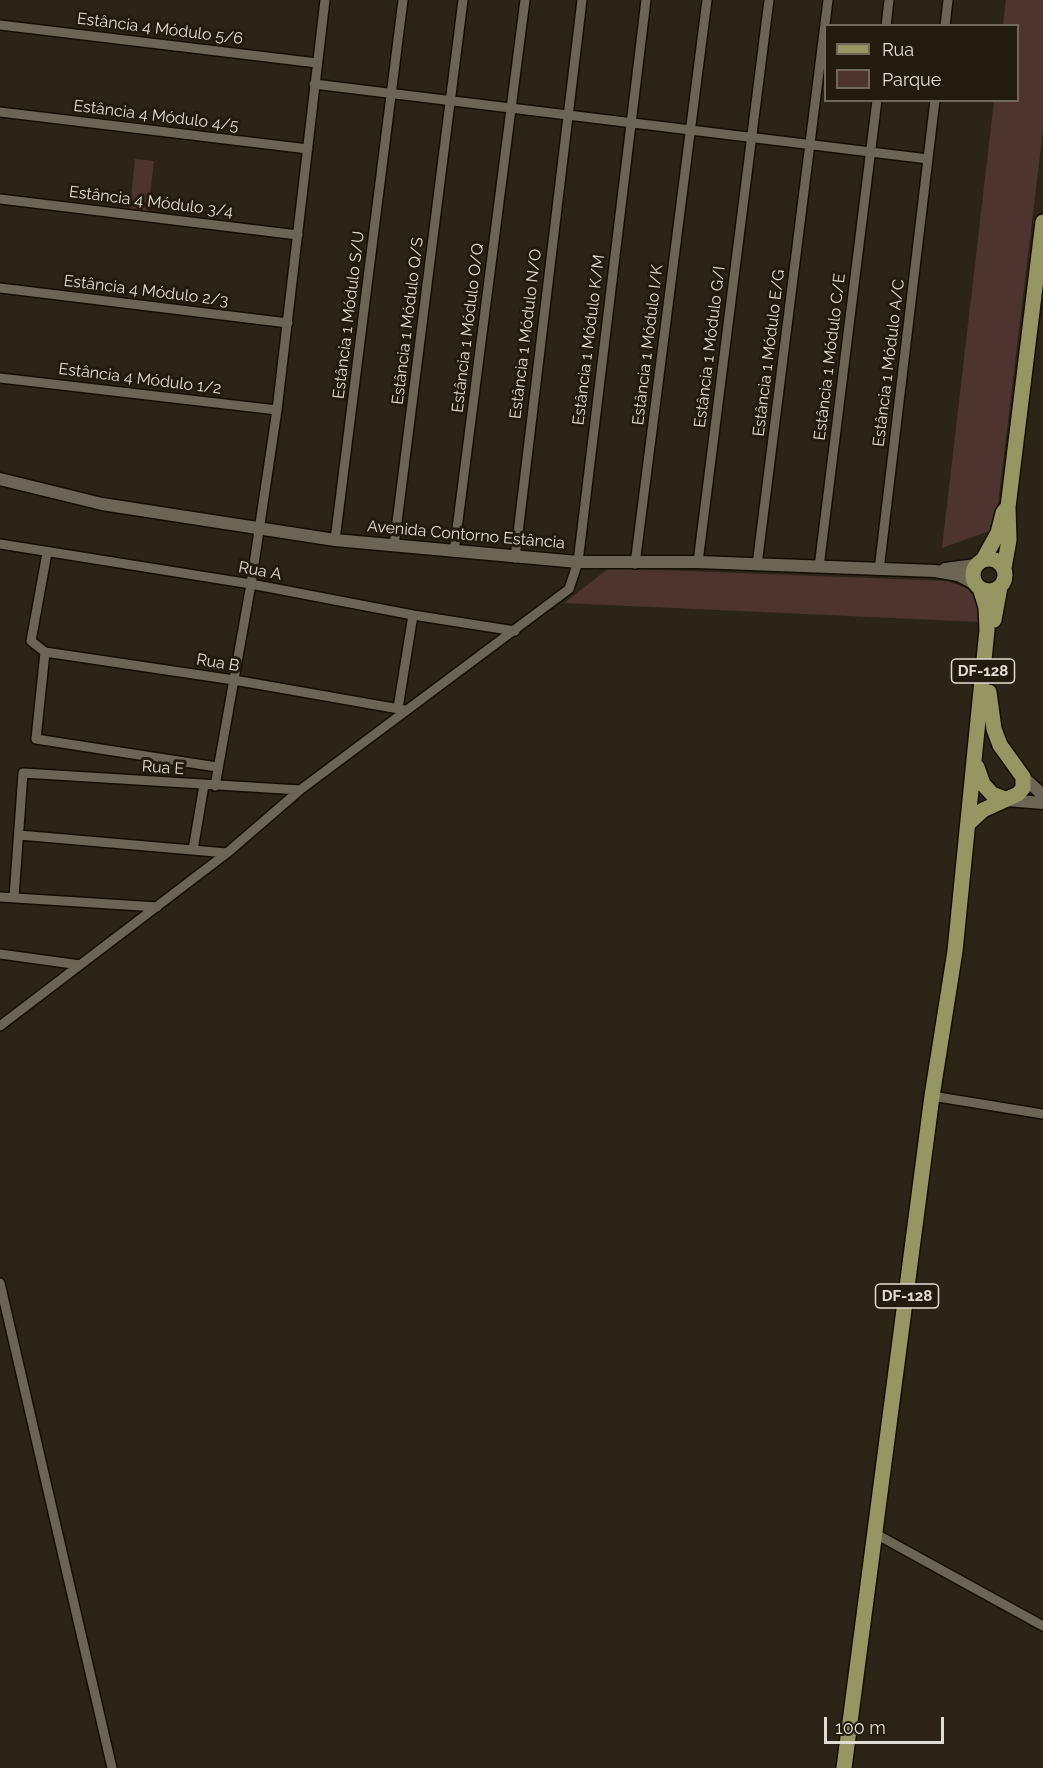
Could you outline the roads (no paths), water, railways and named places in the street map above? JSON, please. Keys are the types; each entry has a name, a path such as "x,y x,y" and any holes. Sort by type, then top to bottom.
{"main road":[{"name":"DF-128","path":"1023,777 1000,745 990,713 989,692 995,601 1005,580 1004,568 1009,540 1008,507 1043,222"},
{"name":"DF-128","path":"844,1768 932,1096 955,951 969,823 987,630 986,607 973,577 979,562 998,533 1003,513 1008,507"},
{"path":"979,562 995,559 1004,568"},
{"path":"978,586 988,591 1000,587"},
{"path":"1000,745 989,742 976,752 983,784 992,794 1005,800"},
{"path":"969,823 983,810 1021,791 1023,777"}],"street":[{"path":"214,786 234,680 277,410 325,0"},
{"name":"Estância 1 Módulo S/U","path":"335,540 403,0"},
{"name":"Estância 1 Módulo Q/S","path":"394,546 463,0"},
{"name":"Estância 1 Módulo O/Q","path":"454,552 525,0"},
{"name":"Estância 1 Módulo N/O","path":"515,558 582,0"},
{"name":"Estância 1 Módulo K/M","path":"0,1026 227,854 300,790 402,709 515,631 569,590 579,562 646,0"},
{"name":"Estância 1 Módulo I/K","path":"635,564 707,0"},
{"name":"Estância 1 Módulo G/I","path":"699,562 769,0"},
{"name":"Estância 1 Módulo E/G","path":"825,24 828,0"},
{"path":"886,24 889,0"},
{"path":"945,24 948,0"},
{"name":"Estância 4 Módulo 5/6","path":"0,25 317,63"},
{"name":"Estância 1 Módulo E/G","path":"758,565 824,32"},
{"path":"314,84 567,113 928,159"},
{"name":"Estância 1 Módulo C/E","path":"819,567 877,102"},
{"name":"Estância 1 Módulo A/C","path":"879,570 935,102"},
{"name":"Estância 4 Módulo 4/5","path":"0,112 308,149"},
{"name":"Estância 4 Módulo 3/4","path":"0,199 298,235"},
{"name":"Estância 4 Módulo 2/3","path":"0,288 288,323"},
{"name":"Estância 4 Módulo 1/2","path":"0,378 277,410"},
{"name":"Avenida Contorno Estância","path":"0,479 102,504 335,540 579,562 635,564 699,562 935,571 958,575 978,586"},
{"name":"Rua A","path":"0,544 250,584 413,615 515,631"},
{"name":"Rua B","path":"47,553 31,641 45,652 234,680 402,709"},
{"name":"Avenida Contorno Estância","path":"935,571 979,562"},
{"path":"402,709 413,615"},
{"path":"45,652 36,739 218,767"},
{"name":"Rua E","path":"19,835 23,773 204,786 300,790"},
{"path":"1023,777 1043,795"},
{"path":"193,850 204,786"},
{"path":"1005,800 1043,803"},
{"path":"14,897 19,835 227,854"},
{"path":"0,897 157,907"},
{"path":"0,954 80,965"},
{"path":"0,1015 13,1016"},
{"path":"932,1096 1043,1114"},
{"path":"0,1282 112,1768"},
{"path":"876,1534 1043,1626"}]}
